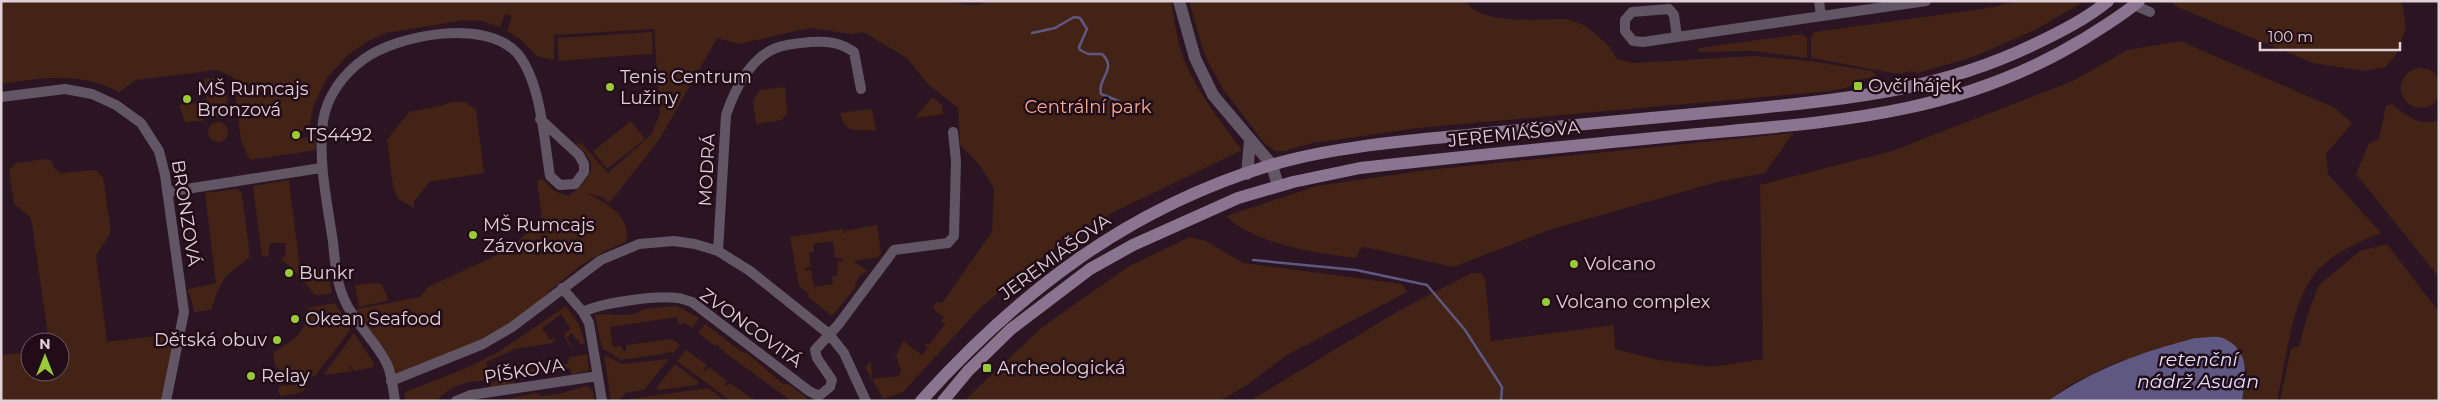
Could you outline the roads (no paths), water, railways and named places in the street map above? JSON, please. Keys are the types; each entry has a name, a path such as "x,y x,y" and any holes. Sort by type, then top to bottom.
{"main road":[{"name":"JEREMIÁŠOVA","path":"921,401 961,356 1030,293 1082,255 1126,227 1229,179 1272,165 1351,149 1430,139 1798,104 1898,91 1962,74 2014,54 2068,28 2108,1"},
{"name":"JEREMIÁŠOVA","path":"943,401 982,356 1027,316 1090,269 1133,245 1238,198 1278,186 1360,168 1806,123 1903,110 1972,92 2026,70 2051,58 2137,3"}],"street":[{"path":"1179,1 1195,58 1213,95 1272,165 1278,186"},
{"path":"1819,1 1821,16"},
{"path":"1677,37 1674,15 1669,9 1632,12 1625,20 1625,31 1633,41 1677,37 1926,1"},
{"name":"JEREMIÁŠOVA","path":"2137,3 2150,12"},
{"path":"395,401 392,381 386,364 351,312 339,286 320,152 325,114 338,84 352,69 372,54 411,39 466,33 491,38 511,48 526,67 533,82 550,176 560,185 575,184 584,172 584,164 579,155 540,120"},
{"name":"MODRÁ","path":"718,251 726,115 733,96 747,73 764,53 777,47 793,44 830,41 844,45 854,52 861,89"},
{"name":"BRONZOVÁ","path":"1,97 66,88 92,94 116,105 141,123 154,141 163,162 184,312 166,401"},
{"path":"829,334 894,250 948,243 954,236 956,161 953,132"},
{"path":"1247,174 1250,140"},
{"path":"167,192 321,168"},
{"path":"392,381 483,344 512,327 601,260 639,244 674,241 695,244 718,251 750,271 829,334 844,353 866,401"},
{"path":"562,288 583,312 592,334 602,401"},
{"name":"ZVONCOVITÁ","path":"583,312 600,305 662,298 678,298 692,302 809,391 819,396 830,387 832,380 817,358 815,350 829,334"},
{"name":"PÍŠKOVA","path":"456,401 471,395 598,376"}],"water":[{"name":"retenční nádrž Asuán","path":"2220,337 2232,343 2238,350 2242,357 2245,374 2242,401 2048,401 2082,380 2118,363 2156,349 2195,338"}],"waterway":[{"path":"1032,33 1055,28 1074,17 1080,18 1087,29 1079,47 1080,50 1088,54 1102,54 1106,59 1108,69 1102,83 1101,94 1119,101"},
{"path":"1253,260 1356,270 1427,285 1465,330 1502,387 1501,401"}],"place":[{"name":"Ovčí hájek","path":"1858,86"},
{"name":"Tenis Centrum Lužiny","path":"610,87"},
{"name":"MŠ Rumcajs Bronzová","path":"187,99"},
{"name":"TS4492","path":"296,135"},
{"name":"MŠ Rumcajs Zázvorkova","path":"473,235"},
{"name":"Volcano","path":"1574,264"},
{"name":"Bunkr","path":"289,273"},
{"name":"Volcano complex","path":"1546,302"},
{"name":"Okean Seafood","path":"295,319"},
{"name":"Dětská obuv","path":"277,340"},
{"name":"Archeologická","path":"987,368"},
{"name":"Relay","path":"251,376"}],"park label":[{"name":"Centrální park","path":"1088,107"}]}
